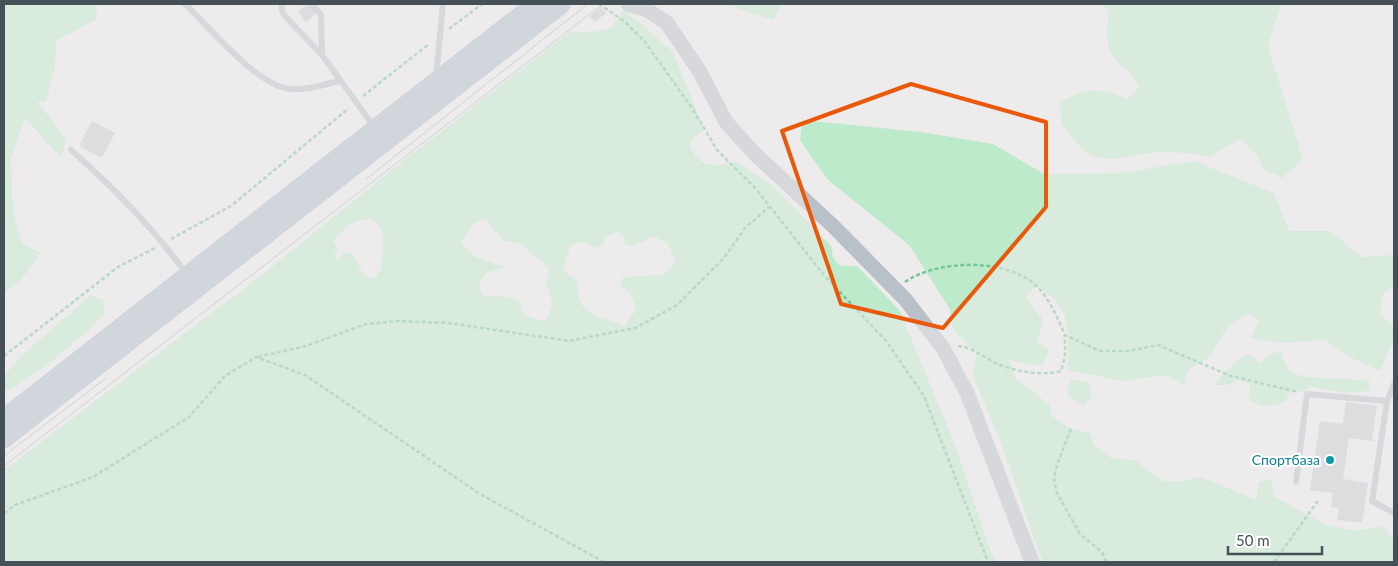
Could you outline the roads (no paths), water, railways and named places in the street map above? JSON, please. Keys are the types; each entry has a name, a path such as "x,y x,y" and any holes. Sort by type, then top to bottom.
{"main road":[{"path":"4,419 536,4"},
{"path":"4,438 561,4"}],"street":[{"path":"628,4 649,11 667,23 700,72 726,122 756,155 833,226 895,289 943,348 967,393 1032,562"}],"lane":[{"path":"185,4 239,57 273,85 290,89 311,88 339,81"},
{"path":"281,4 283,14 322,55 339,81 376,129"},
{"path":"312,4 321,15 322,55"},
{"path":"435,82 441,35 442,4"},
{"path":"71,150 121,194 165,243 188,276"},
{"path":"1394,384 1387,401 1372,502 1394,513"},
{"path":"1296,482 1307,394 1387,401"}],"tram line":[{"path":"366,179 588,4"},
{"path":"4,466 603,4"},
{"path":"4,456 106,378"}],"place":[{"name":"Спортбаза","path":"1330,460"}]}
